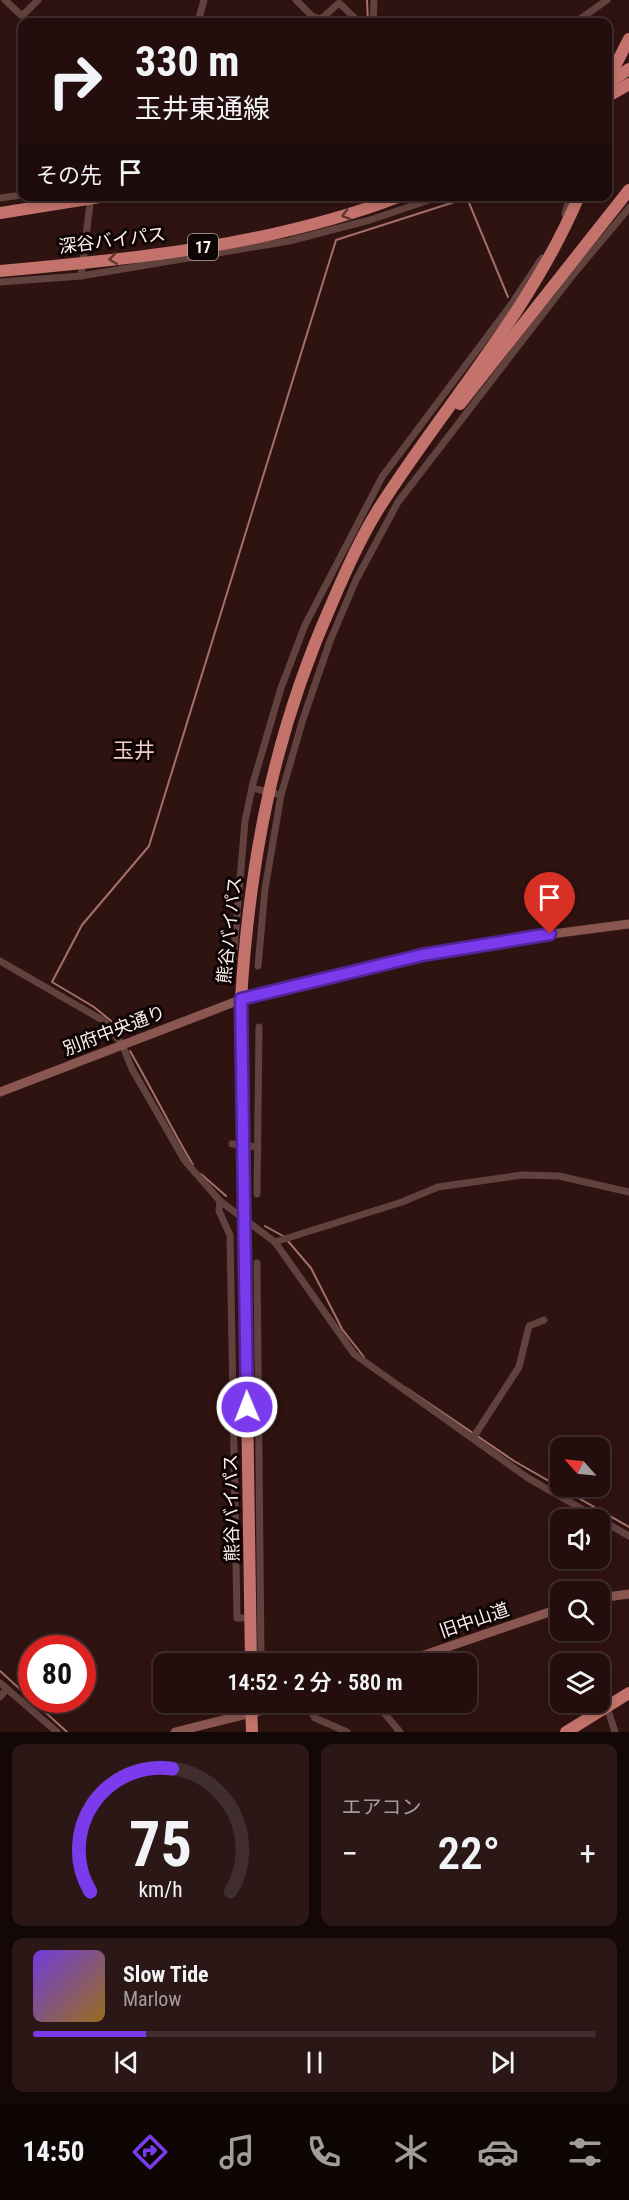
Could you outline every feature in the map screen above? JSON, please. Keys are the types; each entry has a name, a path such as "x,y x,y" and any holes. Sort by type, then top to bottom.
{"highway":[{"path":"614,68 629,39"},
{"path":"612,80 629,69"},
{"path":"612,94 629,84"},
{"path":"418,453 569,273 629,190"},
{"path":"0,213 73,201"},
{"name":"深谷バイパス","path":"0,271 84,263 219,244 296,229 385,201"},
{"path":"418,453 432,428 536,284 576,201"},
{"name":"熊谷バイパス","path":"255,1653 251,1618 255,1574 252,1334 238,1145 241,999 246,914 268,792 284,727 318,634 347,568 380,506 418,453"},
{"path":"610,1705 629,1693"},
{"path":"251,1713 252,1732"},
{"path":"566,1732 597,1713"}],"street":[{"path":"5,0 22,15 38,0"},
{"path":"199,18 204,0"},
{"path":"296,0 312,16 318,18"},
{"path":"373,18 374,0"},
{"path":"582,18 607,0"},
{"path":"322,18 339,3 355,18"},
{"path":"0,198 18,196"},
{"path":"81,276 91,201"},
{"path":"0,282 81,276 289,241 370,220 426,201"},
{"path":"233,962 245,821 252,788 281,688 305,625 382,477 552,248 568,201"},
{"path":"258,966 265,888 281,795 303,719 330,641 356,580 398,502 569,273 629,208"},
{"path":"305,625 330,641"},
{"path":"252,788 281,795"},
{"name":"別府中央通り","path":"0,1092 241,999 422,955 491,942 629,924"},
{"path":"0,961 104,1021 122,1044 132,1069 185,1161 220,1201 245,1222 275,1242 354,1354 528,1478 629,1536"},
{"path":"257,1194 259,1027"},
{"path":"238,1145 258,1147"},
{"path":"275,1242 402,1202 438,1187 522,1175 560,1176 629,1192"},
{"path":"220,1201 219,1211 230,1235 237,1618 251,1618"},
{"path":"252,1334 257,1263"},
{"path":"473,1438 519,1367 529,1326 544,1320"},
{"path":"255,1574 256,1653"},
{"path":"610,1597 629,1594"},
{"name":"旧中山道","path":"430,1653 550,1612"},
{"path":"0,1683 57,1732"},
{"path":"0,1697 6,1690"},
{"path":"175,1732 235,1713"},
{"path":"312,1713 315,1718 346,1732"},
{"path":"384,1713 400,1732"},
{"path":"609,1713 615,1732"}],"waterway":[{"path":"367,0 368,18"},
{"path":"116,1025 94,1007 52,982 82,925 149,846 336,240 458,201"},
{"path":"468,201 508,297"},
{"path":"130,1051 193,1165"},
{"path":"201,1174 226,1196"},
{"path":"265,1226 283,1236"},
{"path":"287,1240 311,1268 342,1329 364,1357"},
{"path":"405,1387 514,1461 629,1527"},
{"path":"0,1671 67,1732"}],"district":[{"name":"玉井","path":"134,751"}],"route":[{"path":"247,1407 241,999 297,983 422,955 550,934"}]}
